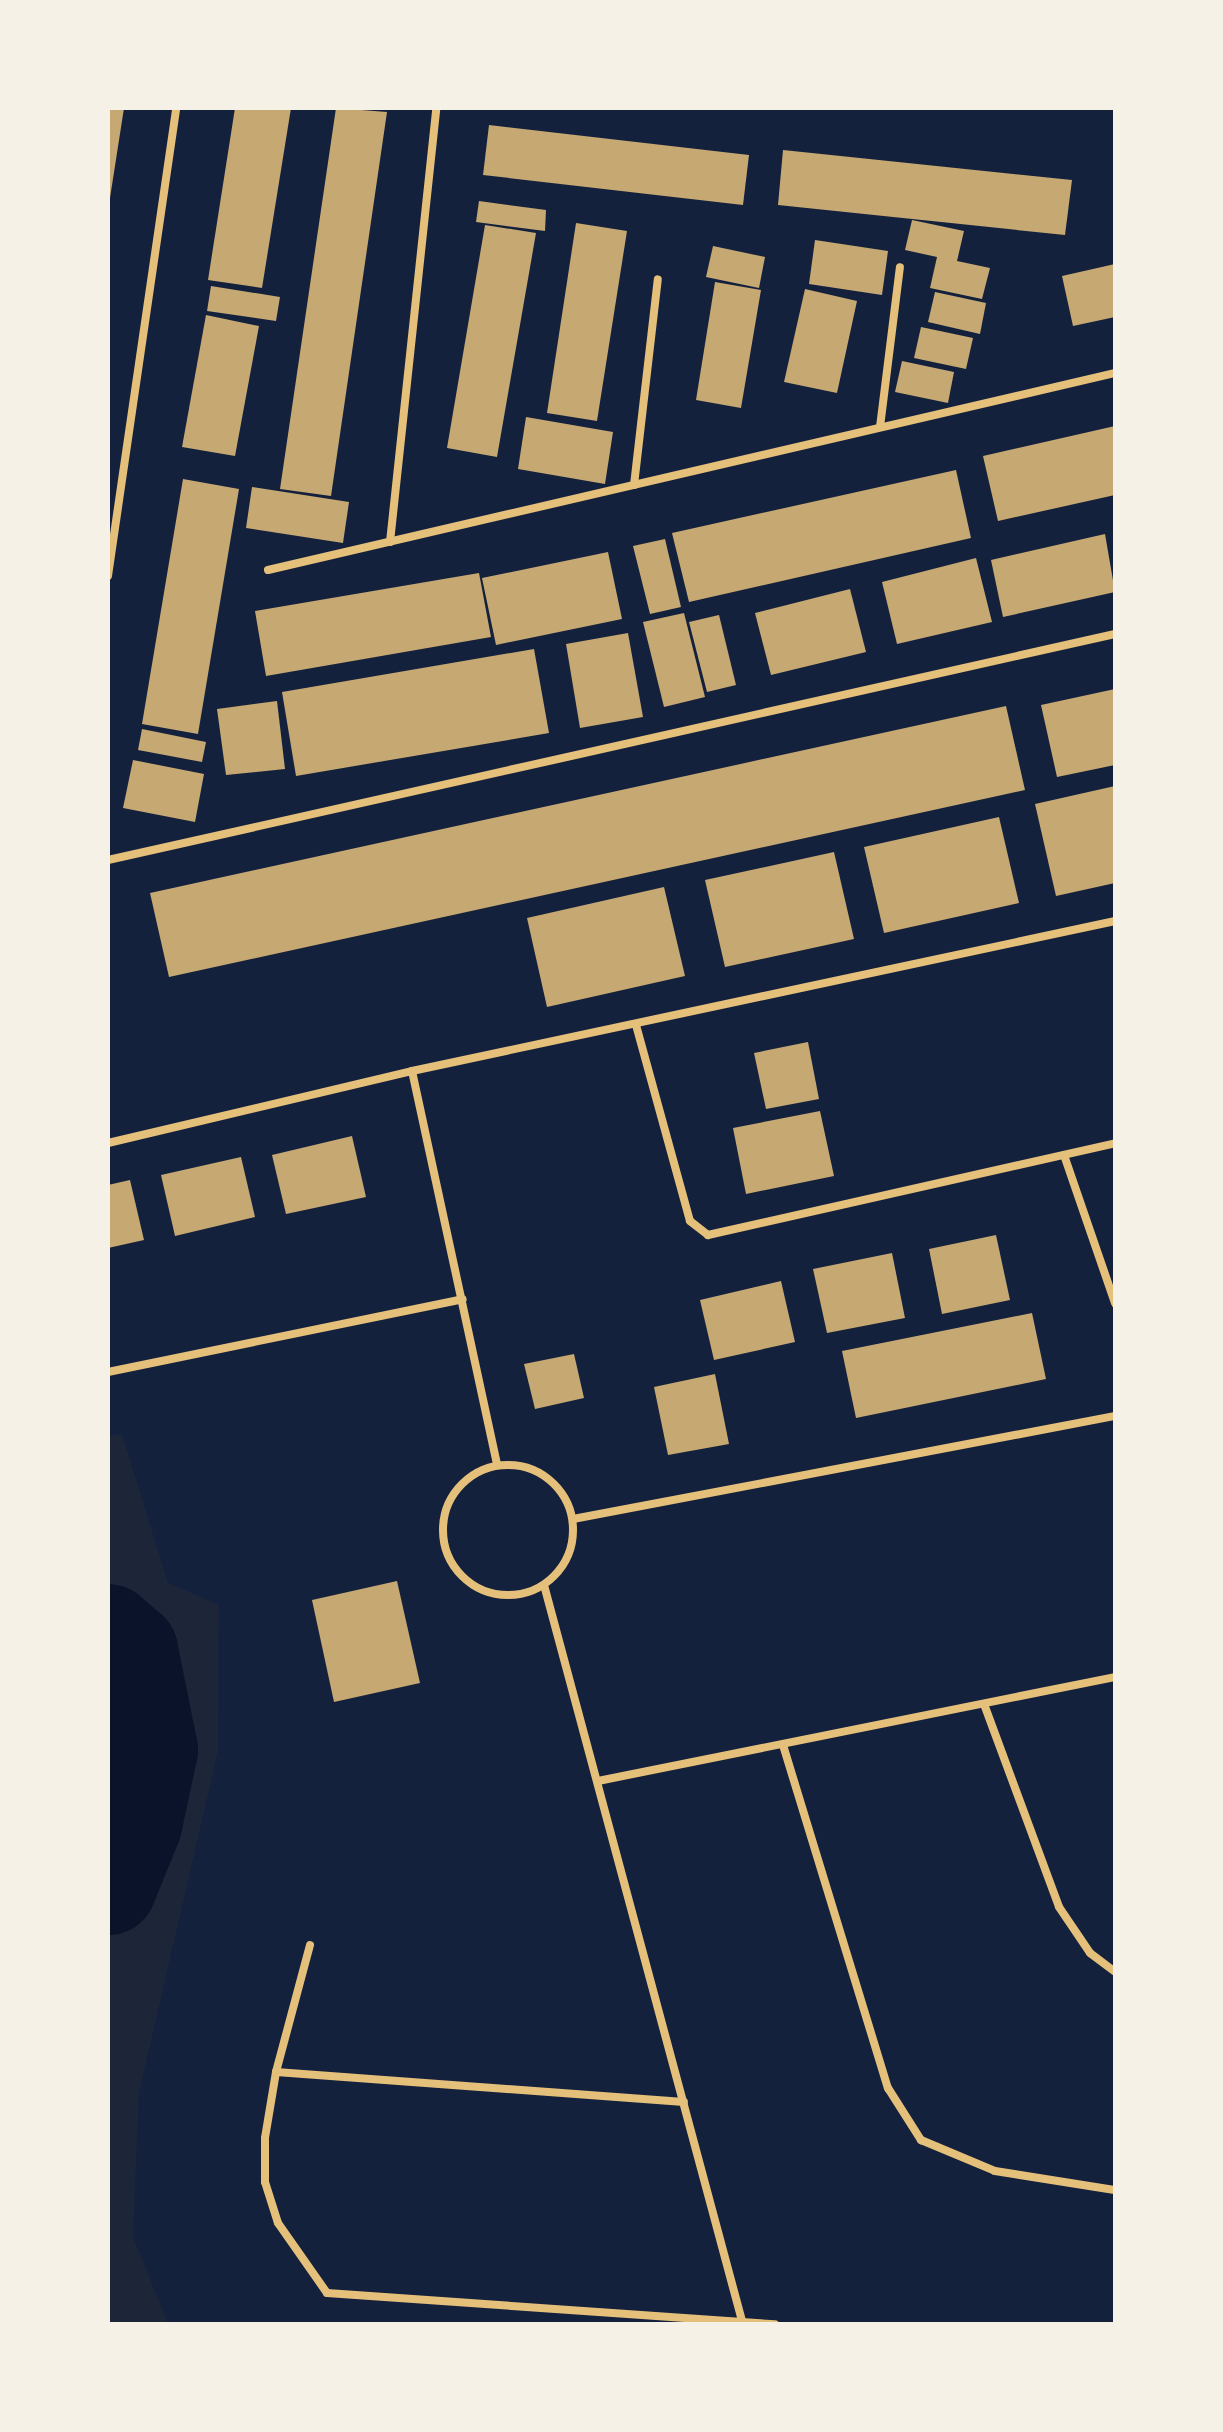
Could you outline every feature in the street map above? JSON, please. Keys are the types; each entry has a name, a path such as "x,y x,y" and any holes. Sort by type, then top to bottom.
{"street":[{"path":"108,576 176,108"},
{"path":"390,542 436,108"},
{"path":"880,427 900,267"},
{"path":"634,485 658,279"},
{"path":"268,570 1115,373"},
{"path":"108,860 1115,634"},
{"path":"108,1143 412,1071 1115,921"},
{"path":"636,1025 690,1221 708,1235 1115,1143"},
{"path":"412,1071 497,1465"},
{"path":"1064,1155 1115,1303"},
{"path":"108,1372 463,1299"},
{"path":"573,1519 1115,1416"},
{"path":"497,1465 537,1471 554,1484 573,1519 568,1556 544,1585 521,1594 495,1594 471,1584 453,1565 443,1541 444,1515 454,1492 473,1474 497,1465"},
{"path":"544,1585 742,2321"},
{"path":"598,1781 1115,1677"},
{"path":"984,1704 1059,1907 1090,1953 1115,1972"},
{"path":"783,1745 888,2088 921,2140 995,2171 1115,2190"},
{"path":"310,1945 276,2072 265,2138 265,2182 278,2223 327,2293 775,2324"},
{"path":"276,2072 684,2102"}],"shaded area":[{"path":"122,1434 168,1583 219,1605 218,1751 139,2093 133,2237 168,2324 108,2324 108,1436"}],"building":[{"path":"108,108 124,108 110,198 108,197"},
{"path":"235,108 291,108 262,288 208,280"},
{"path":"336,108 387,112 331,496 280,489"},
{"path":"489,125 749,155 743,205 483,175"},
{"path":"783,150 1072,180 1065,235 778,205"},
{"path":"479,201 546,210 545,231 476,222"},
{"path":"912,220 964,231 957,261 990,268 982,299 930,288 937,257 905,250"},
{"path":"576,223 627,231 597,421 547,413"},
{"path":"485,225 536,233 497,457 447,448"},
{"path":"815,240 888,251 882,295 809,284"},
{"path":"713,246 765,257 759,288 706,277"},
{"path":"1115,264 1115,317 1073,326 1062,276"},
{"path":"715,282 761,290 741,408 696,400"},
{"path":"211,286 280,297 276,321 207,311"},
{"path":"805,289 857,301 837,393 784,382"},
{"path":"935,292 986,303 980,334 928,322"},
{"path":"206,315 259,326 235,456 182,447"},
{"path":"921,327 973,338 966,369 914,358"},
{"path":"902,361 954,372 948,403 895,392"},
{"path":"526,417 613,432 605,484 518,469"},
{"path":"1115,426 1115,495 998,521 983,456"},
{"path":"956,470 971,538 689,602 672,533"},
{"path":"183,479 239,489 198,734 142,724"},
{"path":"252,487 349,502 343,543 246,528"},
{"path":"1105,534 1115,592 1003,617 991,560"},
{"path":"665,539 681,607 650,614 633,546"},
{"path":"608,552 622,619 496,645 482,578"},
{"path":"976,558 992,622 897,644 882,582"},
{"path":"479,573 491,637 266,676 255,611"},
{"path":"850,589 866,652 771,675 755,613"},
{"path":"684,613 705,697 664,707 643,622"},
{"path":"719,615 736,685 707,692 689,622"},
{"path":"628,633 643,717 580,728 566,644"},
{"path":"534,649 549,733 296,776 282,692"},
{"path":"1115,689 1115,765 1057,777 1041,705"},
{"path":"277,701 285,769 226,775 217,709"},
{"path":"1006,706 1025,790 169,977 150,893"},
{"path":"142,729 206,742 202,762 138,750"},
{"path":"133,760 204,774 195,822 123,808"},
{"path":"1115,786 1115,883 1056,896 1035,804"},
{"path":"999,817 1019,903 884,933 864,847"},
{"path":"834,852 854,939 725,967 705,880"},
{"path":"664,887 685,976 547,1007 527,918"},
{"path":"808,1042 819,1099 766,1109 754,1053"},
{"path":"820,1111 834,1176 746,1194 733,1128"},
{"path":"352,1136 366,1197 286,1214 272,1155"},
{"path":"241,1157 255,1217 175,1236 161,1175"},
{"path":"130,1180 144,1240 108,1248 108,1185"},
{"path":"996,1235 1010,1300 942,1314 929,1249"},
{"path":"892,1253 905,1318 827,1333 813,1269"},
{"path":"781,1281 795,1342 714,1360 700,1300"},
{"path":"1032,1313 1046,1379 856,1418 842,1351"},
{"path":"574,1354 584,1398 535,1409 524,1364"},
{"path":"715,1374 729,1444 668,1455 654,1387"},
{"path":"397,1581 420,1683 334,1702 312,1600"}],"waterway":[{"path":"108,1633 129,1651 149,1750 133,1824 108,1886"}]}
